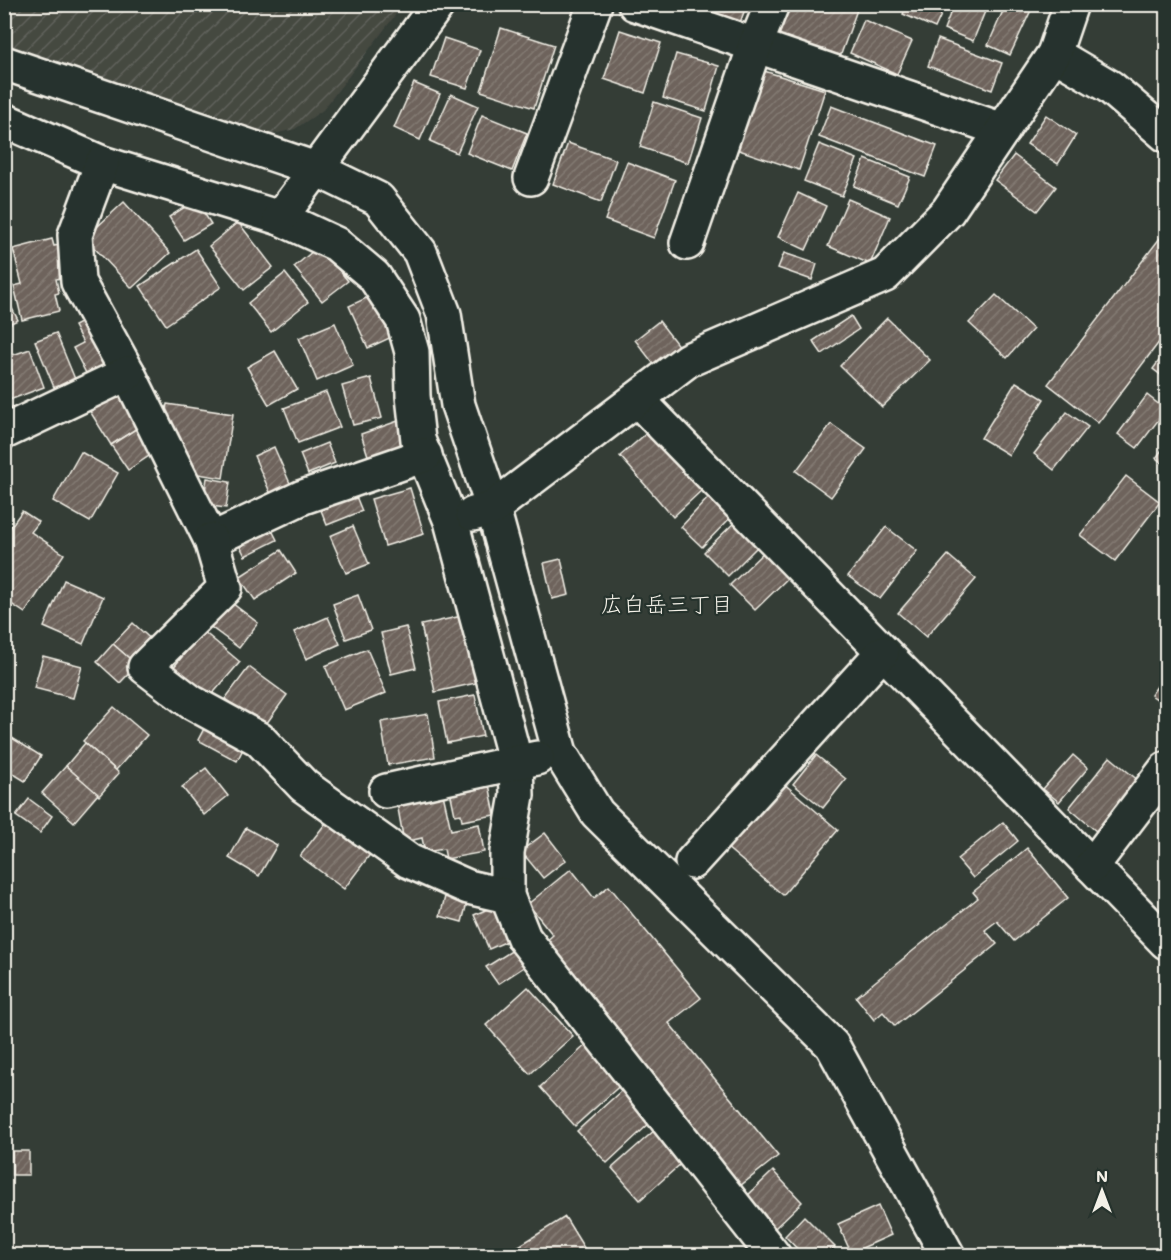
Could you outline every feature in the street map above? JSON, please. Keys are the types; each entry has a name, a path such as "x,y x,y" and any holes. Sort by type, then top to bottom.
{"street":[{"path":"280,218 438,4"},
{"path":"531,178 595,4"},
{"path":"635,4 1003,130"},
{"path":"687,243 755,46 772,4"},
{"path":"469,515 637,399 688,360 885,275 948,212 1054,54 1071,4"},
{"path":"1054,54 1110,87 1167,135"},
{"path":"4,63 316,169 378,199 420,252 444,314 458,405 469,515 516,763 517,795 507,852 507,896 524,938 774,1256"},
{"path":"4,120 102,163 280,218 336,244 374,276 403,321 412,352 413,396 418,440 425,455 469,515 560,753 597,813 832,1045 948,1256"},
{"path":"102,163 75,235 78,282 128,373 211,540 225,588 145,667 191,702 259,739 304,786 409,861 468,886 507,896"},
{"path":"4,432 128,373"},
{"path":"637,399 882,653 1167,942"},
{"path":"211,540 303,497 425,455"},
{"path":"692,862 882,653"},
{"path":"386,791 560,753"},
{"path":"1092,866 1167,769"}],"shaded area":[{"path":"5,5 403,5 323,110 295,129 261,137 5,46"}],"building":[{"path":"700,4 747,4 738,28 697,13"},
{"path":"787,4 850,4 858,7 840,57 776,35"},
{"path":"907,4 946,4 935,28 903,14"},
{"path":"954,4 988,4 973,41 944,29"},
{"path":"1006,4 1025,4 1032,8 1010,55 988,45"},
{"path":"864,20 912,41 897,74 850,53"},
{"path":"501,28 554,45 534,108 481,91"},
{"path":"620,30 661,43 645,93 604,79"},
{"path":"444,38 480,50 467,88 431,77"},
{"path":"938,39 1002,63 992,90 928,66"},
{"path":"676,54 719,66 706,111 663,98"},
{"path":"761,70 825,90 799,170 736,149"},
{"path":"414,83 440,94 420,140 394,128"},
{"path":"451,94 478,106 457,153 430,141"},
{"path":"654,102 702,118 688,163 640,147"},
{"path":"831,106 937,146 925,177 819,137"},
{"path":"482,115 527,133 512,171 467,153"},
{"path":"1046,115 1076,135 1058,164 1027,144"},
{"path":"568,143 616,160 601,202 553,184"},
{"path":"819,144 857,159 842,196 804,181"},
{"path":"1014,155 1056,187 1037,211 995,180"},
{"path":"865,159 910,177 898,204 854,186"},
{"path":"627,162 675,180 654,238 605,220"},
{"path":"798,193 826,206 806,250 778,237"},
{"path":"848,199 890,217 870,264 828,246"},
{"path":"196,200 211,224 184,240 169,217"},
{"path":"124,202 170,253 132,288 85,238"},
{"path":"238,222 273,267 244,290 209,246"},
{"path":"1160,238 1166,243 1166,333 1098,423 1048,384"},
{"path":"52,239 54,246 63,244 71,276 56,279 59,293 55,294 59,311 22,320 14,286 22,284 13,249"},
{"path":"319,246 348,281 322,301 294,267"},
{"path":"196,249 221,287 166,325 140,286"},
{"path":"784,253 817,264 812,280 778,268"},
{"path":"285,273 308,302 271,332 248,303"},
{"path":"4,293 18,320 4,326"},
{"path":"375,294 394,336 368,348 349,306"},
{"path":"996,295 1033,329 1007,358 969,323"},
{"path":"93,316 117,362 88,377 73,348 83,343 74,326"},
{"path":"851,316 859,329 822,354 813,341"},
{"path":"887,318 930,360 882,407 840,366"},
{"path":"659,321 680,348 656,367 635,340"},
{"path":"335,323 353,365 317,381 299,338"},
{"path":"56,333 77,384 56,392 35,341"},
{"path":"30,349 44,387 7,401 4,358"},
{"path":"275,351 297,389 269,405 247,367"},
{"path":"1166,351 1166,379 1153,369"},
{"path":"371,378 382,418 353,425 342,386"},
{"path":"1016,382 1044,399 1009,455 981,438"},
{"path":"116,385 142,425 111,445 86,405"},
{"path":"326,392 340,427 298,443 284,408"},
{"path":"1147,395 1166,410 1137,448 1118,434"},
{"path":"167,404 233,414 223,478 179,471 162,435"},
{"path":"1067,412 1088,427 1054,470 1034,454"},
{"path":"398,421 409,453 371,465 361,434"},
{"path":"831,424 866,449 831,497 796,471"},
{"path":"142,425 158,450 128,470 111,445"},
{"path":"649,431 702,490 673,517 620,456"},
{"path":"327,443 335,463 308,474 300,454"},
{"path":"1166,444 1166,466 1156,458"},
{"path":"274,447 293,490 273,499 254,456"},
{"path":"81,452 118,473 90,522 53,501"},
{"path":"1126,476 1160,502 1115,561 1080,535"},
{"path":"207,478 230,482 226,508 203,505"},
{"path":"410,488 424,534 385,546 371,499"},
{"path":"353,489 362,511 327,525 318,503"},
{"path":"708,498 730,518 702,547 681,527"},
{"path":"22,511 39,522 31,532 64,554 25,613 4,599 4,566 8,560 4,557 4,536"},
{"path":"736,521 760,544 728,576 704,552"},
{"path":"270,526 277,540 245,556 238,542"},
{"path":"353,526 369,564 346,573 330,536"},
{"path":"886,527 917,551 880,599 848,576"},
{"path":"768,548 792,574 755,610 730,585"},
{"path":"281,550 296,573 255,600 239,577"},
{"path":"948,555 976,579 926,637 898,613"},
{"path":"561,559 569,595 552,599 544,563"},
{"path":"64,580 103,597 83,644 44,627"},
{"path":"358,595 371,630 346,639 333,604"},
{"path":"224,597 258,623 239,648 204,622"},
{"path":"462,616 476,683 435,692 421,625"},
{"path":"328,617 340,644 306,659 294,632"},
{"path":"133,623 156,644 137,665 113,644"},
{"path":"406,627 416,668 391,674 381,633"},
{"path":"203,631 240,662 209,698 173,668"},
{"path":"113,644 137,665 120,683 97,662"},
{"path":"367,649 386,693 344,710 325,666"},
{"path":"43,656 82,666 73,698 34,688"},
{"path":"249,667 287,695 264,727 225,699"},
{"path":"1166,673 1166,705 1151,695"},
{"path":"475,695 483,736 447,743 439,702"},
{"path":"114,707 147,735 116,770 83,741"},
{"path":"428,714 435,757 388,765 381,722"},
{"path":"209,719 248,739 237,761 198,740"},
{"path":"4,733 41,756 25,781 4,768"},
{"path":"85,743 119,773 99,796 66,766"},
{"path":"816,755 846,779 823,808 793,784"},
{"path":"1073,755 1088,768 1059,802 1043,789"},
{"path":"1110,757 1145,786 1103,837 1069,808"},
{"path":"66,766 98,794 74,822 42,793"},
{"path":"206,768 228,796 204,815 182,787"},
{"path":"782,782 838,830 783,895 726,847"},
{"path":"489,784 495,815 462,821 461,814 455,815 450,791"},
{"path":"443,794 451,830 479,824 484,852 446,859 444,849 425,852 422,838 404,842 397,803"},
{"path":"29,799 52,816 40,833 16,816"},
{"path":"332,815 375,848 344,889 300,856"},
{"path":"1003,822 1018,841 973,878 957,859"},
{"path":"246,828 277,845 259,876 229,858"},
{"path":"545,833 566,860 543,878 521,851"},
{"path":"1027,848 1068,898 1014,941 997,921 985,930 997,944 895,1026 883,1012 874,1020 856,997 978,898 973,892"},
{"path":"571,869 594,898 609,886 701,998 669,1023 778,1156 740,1186 542,945 553,935 528,904"},
{"path":"447,889 469,895 462,922 440,916"},
{"path":"497,905 512,939 489,949 474,915"},
{"path":"513,950 524,967 498,984 486,967"},
{"path":"528,987 573,1036 530,1074 486,1025"},
{"path":"589,1042 625,1081 575,1126 540,1087"},
{"path":"622,1090 652,1121 607,1163 577,1131"},
{"path":"656,1129 684,1161 640,1200 612,1168"},
{"path":"12,1151 29,1151 29,1175 12,1175"},
{"path":"773,1171 802,1202 775,1228 746,1197"},
{"path":"878,1206 891,1235 851,1253 838,1224"},
{"path":"804,1216 835,1247 827,1256 804,1256 785,1236"},
{"path":"565,1217 589,1256 503,1256"}],"district":[{"name":"広白岳三丁目","path":"667,603"}]}
